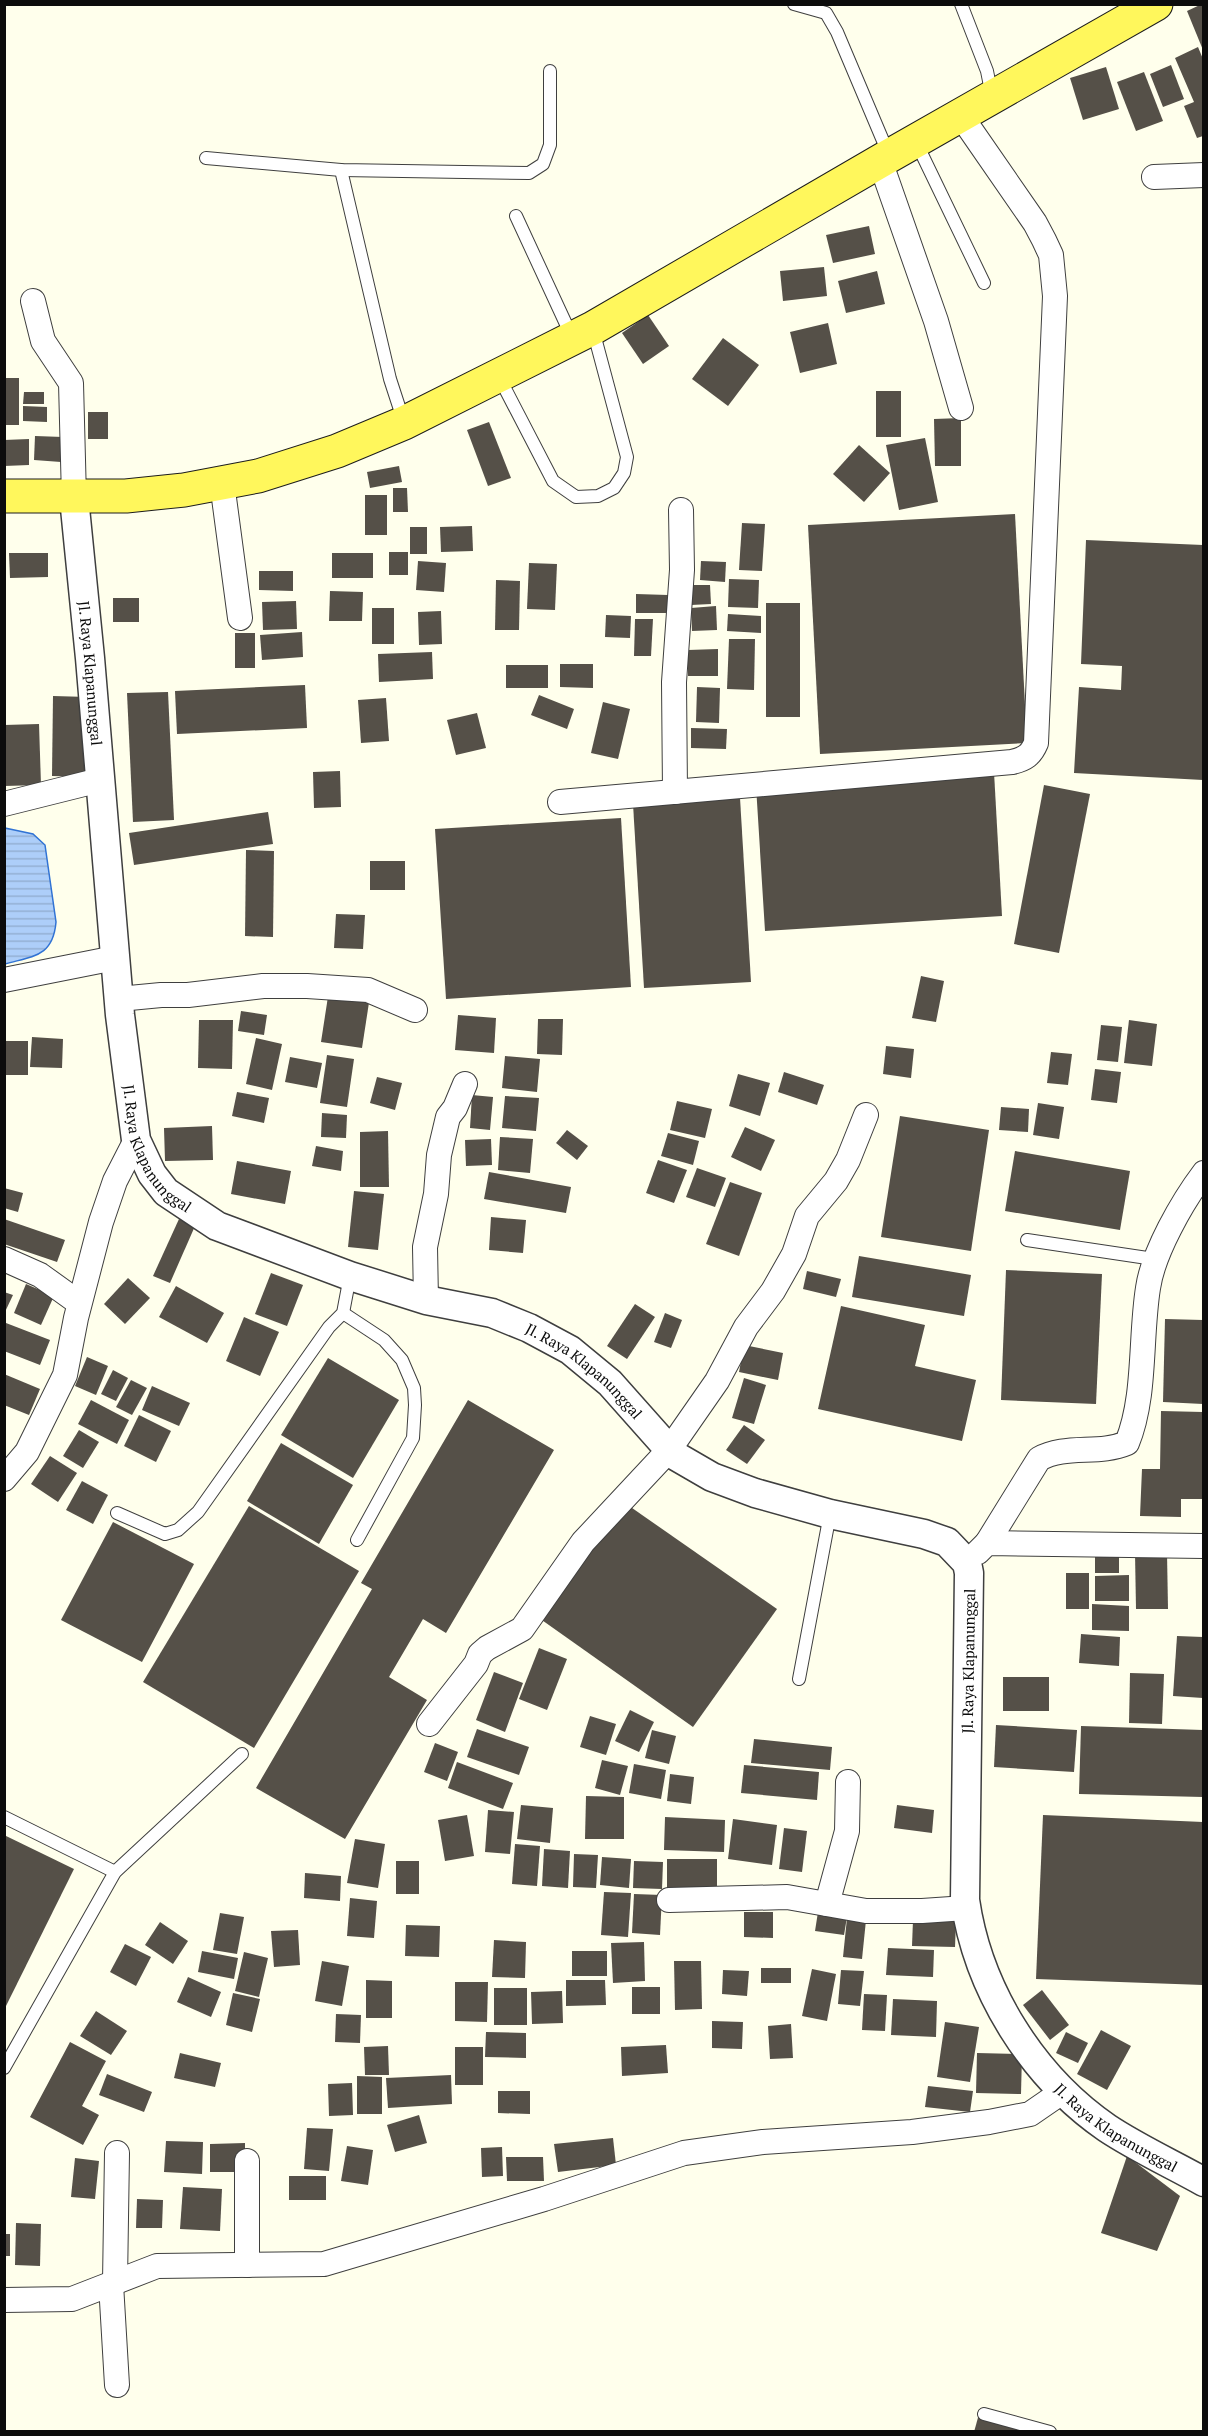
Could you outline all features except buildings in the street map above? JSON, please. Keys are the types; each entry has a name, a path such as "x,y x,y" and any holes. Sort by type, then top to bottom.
{"main road":[{"path":"4,496 74,498 126,496 222,483 298,465 404,423 583,333 1156,4"}],"street":[{"path":"560,802 1012,762 1024,759 1032,752 1036,742 1054,276 1051,255 1035,223 961,116"},
{"path":"895,153 936,321 961,408"},
{"path":"1154,177 1203,175"},
{"path":"33,301 43,341 70,383 74,498"},
{"path":"222,483 240,618"},
{"name":"Jl. Raya Klapanunggal","path":"74,498 119,999 136,1140 152,1174 166,1192 217,1226 350,1276 426,1300 492,1313 529,1328 570,1350 610,1383 669,1450 712,1477 755,1493 830,1514 924,1534 977,1553 969,1573 964,1869 969,1929 991,1989 1033,2057 1062,2092 1108,2128 1203,2182"},
{"path":"675,792 674,682 682,570 681,510"},
{"path":"4,804 100,780"},
{"path":"4,980 115,958"},
{"path":"119,999 188,995 263,986 307,986 368,990 415,1010"},
{"path":"426,1300 425,1247 440,1155 448,1117 455,1108 465,1084"},
{"path":"429,1724 476,1664 480,1654 522,1629 583,1542 669,1450 717,1381 746,1327 773,1291 794,1254 807,1216 836,1181 848,1160 866,1114"},
{"path":"4,1479 27,1452 58,1394 65,1375 80,1303 101,1222 115,1181 136,1140"},
{"path":"977,1553 1039,1459 1047,1454 1060,1452 1114,1449 1127,1443 1136,1416 1148,1288 1154,1259 1203,1173"},
{"path":"4,1258 40,1275 80,1303"},
{"path":"977,1553 1203,1546"},
{"path":"827,1904 847,1831 849,1782"},
{"path":"669,1900 787,1897 866,1911 966,1908"},
{"path":"4,2300 72,2300 157,2266 324,2264 544,2199 684,2153 763,2142 912,2132 999,2121 1030,2114 1062,2092"},
{"path":"117,2153 113,2283 117,2385"},
{"path":"247,2161 247,2265"}],"lane":[{"path":"794,4 826,14 837,32 895,153 984,283"},
{"path":"961,4 987,71 993,97"},
{"path":"206,159 341,170 529,173 543,164 550,145 550,71"},
{"path":"341,170 390,379 404,423"},
{"path":"498,375 553,481 576,497 598,496 614,488 624,473 627,458 583,333 516,216"},
{"path":"1026,1240 1154,1259"},
{"path":"117,1513 165,1534 178,1530 198,1512 330,1327 343,1313 350,1276"},
{"path":"343,1313 384,1340 402,1360 414,1388 413,1438 357,1540"},
{"path":"799,1679 830,1514"},
{"path":"4,2068 115,1872 242,1754"},
{"path":"4,1817 115,1872"},
{"path":"984,2414 1050,2432"}],"water":[{"path":"5,828 33,834 45,845 56,922 54,934 46,949 33,956 5,964"}]}
